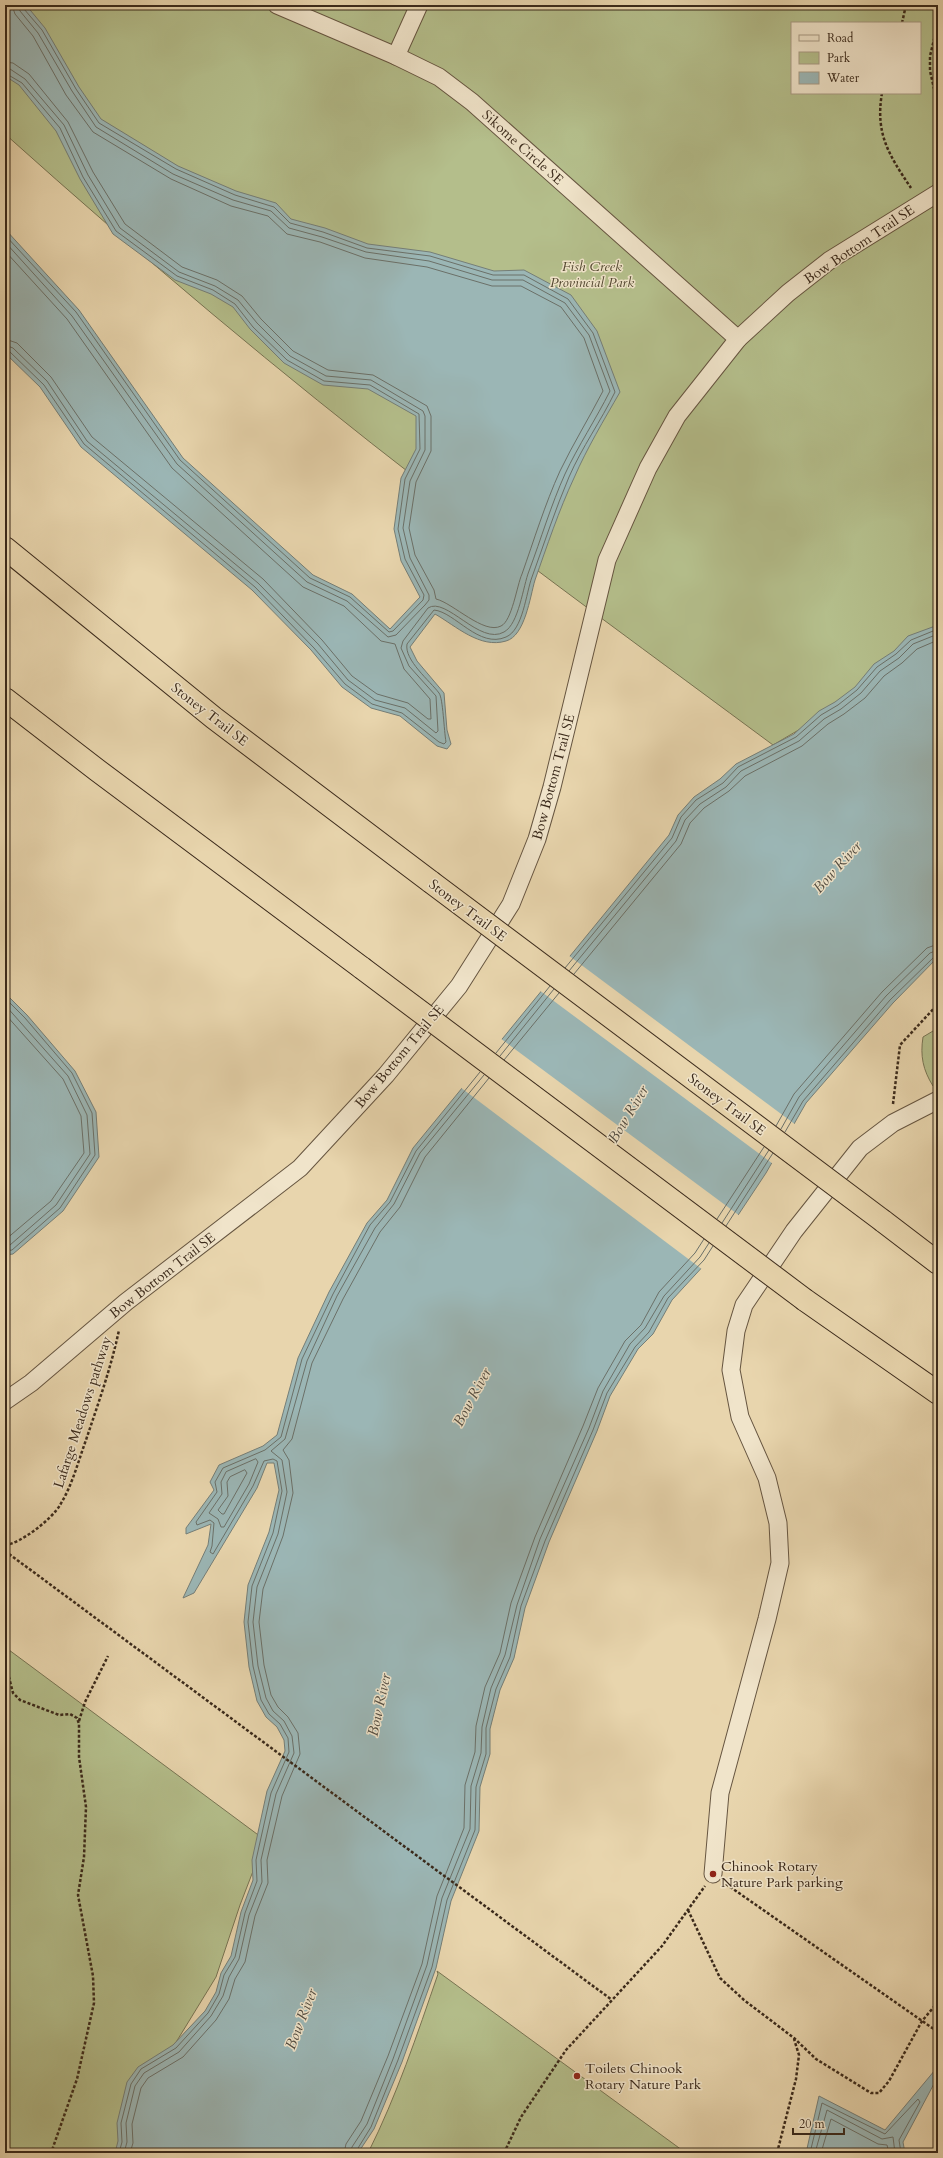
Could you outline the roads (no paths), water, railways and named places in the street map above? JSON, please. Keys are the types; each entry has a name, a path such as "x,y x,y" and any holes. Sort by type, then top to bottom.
{"highway":[{"name":"Stoney Trail SE","path":"5,548 214,718 938,1263"},
{"path":"5,699 806,1300 938,1394"}],"street":[{"name":"Sikome Circle SE","path":"277,5 396,56 439,78 472,102 738,339"},
{"path":"396,56 419,5"},
{"name":"Bow Bottom Trail SE","path":"5,1401 31,1383 126,1302 300,1168 386,1075 459,986 507,911 537,839 552,787 607,560 648,468 677,416 738,339 788,293 830,260 938,193"},
{"path":"713,1874 720,1793 767,1619 780,1563 778,1523 767,1478 740,1417 738,1409 731,1370 736,1331 744,1305 794,1231 860,1148 893,1123 938,1100"}],"water":[{"path":"5,5 26,5 45,28 79,87 101,119 178,166 236,191 276,203 291,219 325,228 368,244 430,252 494,271 524,270 571,295 597,331 620,392 590,445 569,490 553,528 535,580 526,615 518,632 506,641 496,643 487,642 469,635 435,614 410,647 417,661 444,693 447,730 451,744 447,749 437,746 400,716 371,708 342,687 311,650 252,590 81,447 40,387 5,353 5,229 79,310 183,458 313,575 352,594 390,629 420,597 401,561 394,529 401,478 416,449 416,416 368,389 323,385 284,363 250,329 233,307 211,294 175,280 113,234 80,179 56,131 19,85 5,76"},
{"name":"Bow River","path":"938,625 938,957 893,1003 806,1103 766,1173 707,1262 672,1300 653,1334 638,1349 610,1396 597,1431 549,1542 525,1608 514,1658 500,1690 490,1729 490,1754 480,1787 479,1831 451,1901 436,1968 402,2062 374,2129 358,2153 115,2153 118,2141 117,2123 127,2082 138,2067 173,2045 205,2011 216,1992 221,1973 231,1956 241,1912 253,1880 252,1860 267,1791 285,1751 284,1740 277,1727 266,1717 257,1701 249,1667 244,1622 248,1585 269,1532 279,1490 274,1463 267,1463 257,1488 194,1593 183,1598 208,1545 211,1524 186,1534 186,1528 214,1490 210,1482 219,1465 263,1446 277,1435 298,1358 329,1292 367,1223 387,1200 413,1148 669,835 678,815 694,797 720,779 736,764 794,734 819,711 835,702 855,687 874,664 894,651 908,636"},
{"path":"5,993 27,1015 75,1071 96,1112 99,1157 63,1211 13,1254 5,1255"},
{"path":"935,2070 938,2072 936,2080 903,2142 905,2153 806,2153 819,2096 885,2130"}],"place":[{"name":"Chinook Rotary Nature Park parking","path":"713,1874"},
{"name":"Toilets Chinook Rotary Nature Park","path":"577,2076"}],"park label":[{"name":"Fish Creek Provincial Park","path":"592,274"}]}
